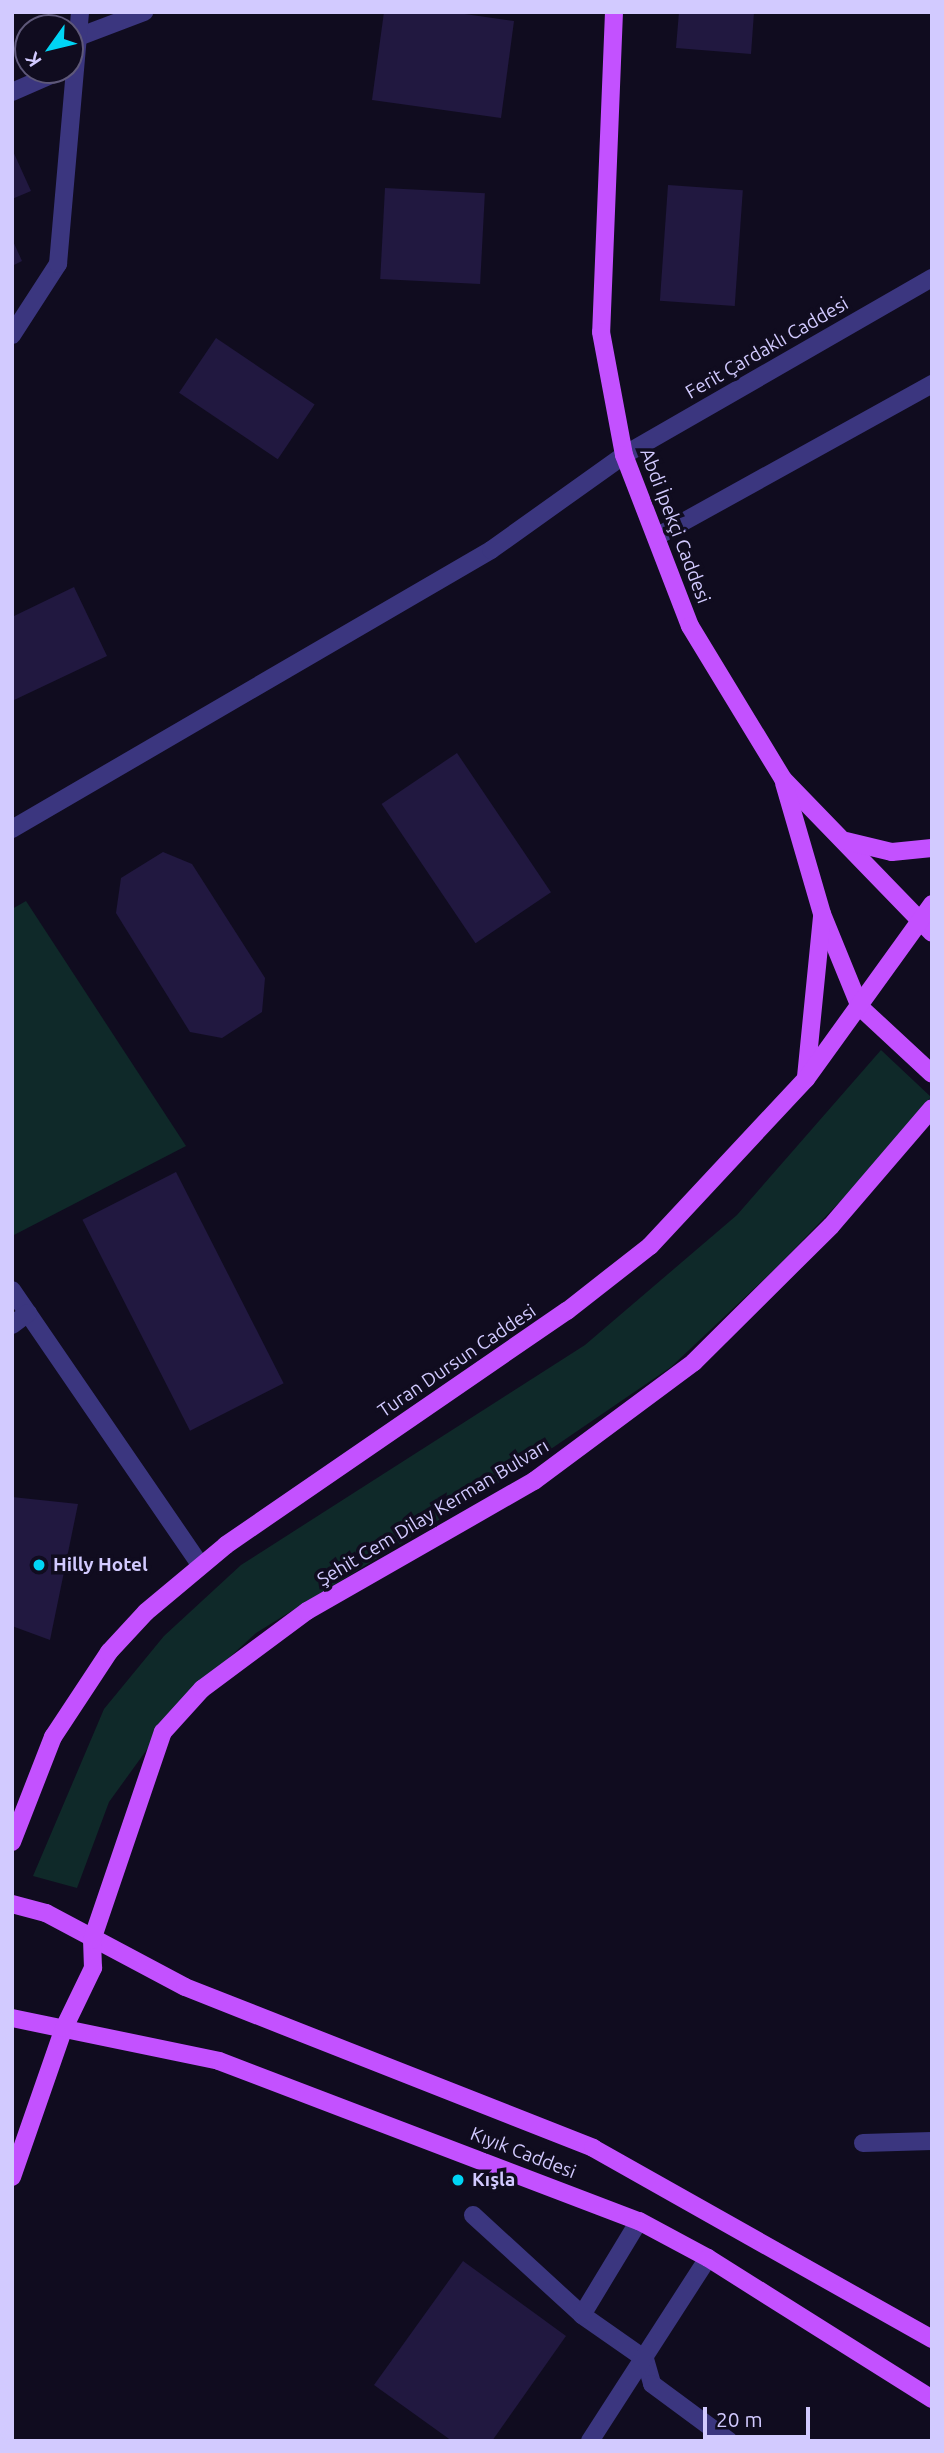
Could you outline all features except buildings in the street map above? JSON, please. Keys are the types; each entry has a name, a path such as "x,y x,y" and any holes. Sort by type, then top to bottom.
{"main road":[{"name":"Abdi İpekçi Caddesi","path":"614,12 601,332 624,455 690,626 783,779"},
{"path":"783,779 846,841 925,927"},
{"path":"783,779 822,914 860,1007 932,1074"},
{"path":"846,841 892,852 932,848"},
{"name":"Turan Dursun Caddesi","path":"12,1842 53,1737 78,1694 146,1612 200,1565 567,1311 650,1246 806,1079 925,927 932,904"},
{"path":"806,1079 822,914"},
{"name":"Şehit Cem Dilay Kerman Bulvarı","path":"12,2177 65,2028 93,1968 92,1940 163,1732 202,1689 307,1611 534,1481 694,1362 831,1226 932,1108"},
{"name":"Kıyık Caddesi","path":"12,1904 46,1913 92,1940 185,1987 593,2148 932,2339"},
{"name":"Kıyık Caddesi","path":"12,2018 219,2061 639,2221 708,2258 932,2399"}],"street":[{"path":"84,35 144,12"},
{"path":"12,92 30,84"},
{"path":"12,335 58,264 68,84"},
{"name":"Ferit Çardaklı Caddesi","path":"12,829 491,550 624,455 932,278"},
{"path":"656,537 932,384"},
{"path":"12,1290 200,1565"},
{"path":"12,1325 28,1313"},
{"path":"863,2143 932,2141"},
{"path":"473,2215 582,2315 645,2358 652,2384 729,2441"},
{"path":"582,2315 639,2221"},
{"path":"590,2441 708,2258"}],"green space":[{"path":"26,901 186,1146 12,1236 12,909"},
{"path":"881,1050 931,1097 855,1186 776,1268 671,1367 526,1466 256,1633 182,1701 109,1802 77,1888 33,1876 104,1709 164,1636 241,1565 585,1345 737,1215"}],"place":[{"name":"Hilly Hotel","path":"39,1565"},
{"name":"Kışla","path":"458,2180"}]}
